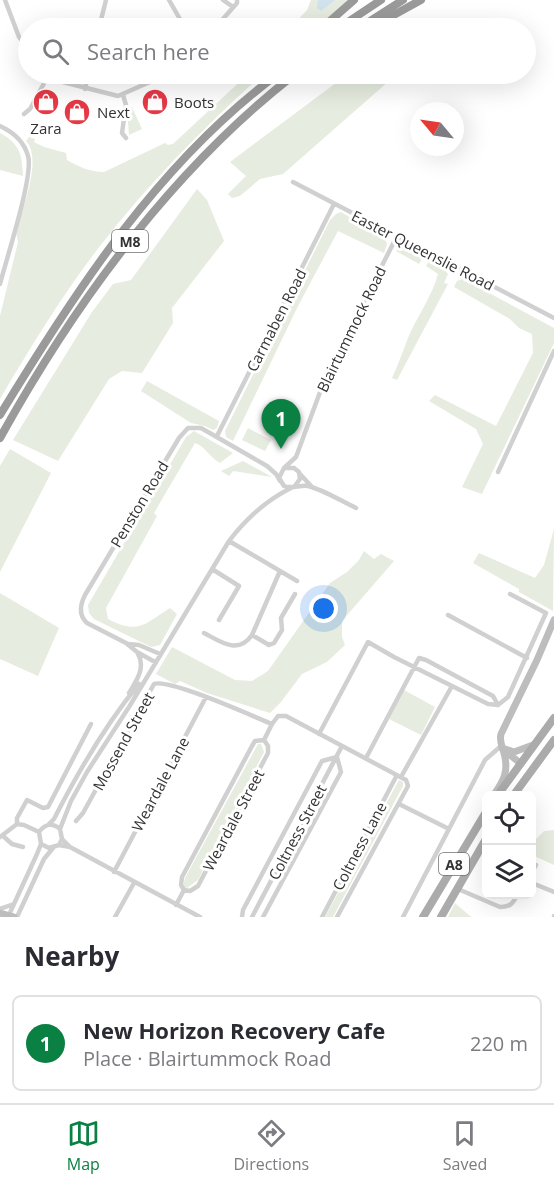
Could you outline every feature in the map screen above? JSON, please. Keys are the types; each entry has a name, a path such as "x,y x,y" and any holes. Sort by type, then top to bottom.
{"highway":[{"path":"333,18 354,0"},
{"path":"354,18 381,0"},
{"path":"375,18 403,0"},
{"path":"388,18 421,0"},
{"name":"M8","path":"0,415 39,351 95,268 159,186 226,117 264,84"},
{"name":"M8","path":"0,438 51,350 103,274 174,188 234,126 283,84"}],"main road":[{"path":"498,791 554,718"},
{"path":"516,791 554,740"},
{"path":"520,763 530,772"},
{"name":"A8","path":"423,917 482,818"},
{"name":"A8","path":"441,917 483,845"},
{"path":"444,880 458,888"}],"street":[{"path":"5,0 18,34"},
{"path":"102,18 106,0"},
{"path":"169,0 179,18"},
{"path":"223,0 236,3 223,18"},
{"path":"24,114 30,108 42,84"},
{"path":"68,84 118,96 147,84"},
{"path":"85,89 86,84"},
{"path":"123,95 126,105 122,133 126,138"},
{"path":"0,126 12,133 24,146 29,158 28,178 0,284"},
{"name":"Easter Queenslie Road","path":"293,182 554,318"},
{"name":"Carmaben Road","path":"217,436 334,204"},
{"name":"Blairtummock Road","path":"299,473 296,458 326,376 398,236"},
{"path":"498,472 554,351"},
{"name":"Penston Road","path":"155,662 126,643 87,623 81,612 81,602 181,435 188,428 196,427 217,436 267,466"},
{"path":"271,500 278,490 279,474 296,458"},
{"path":"267,466 284,469 290,467 299,473 312,488"},
{"path":"267,466 284,486 312,488 356,508"},
{"path":"200,917 70,847 62,839 60,829 71,801 87,772 229,541 251,517 271,500 299,482 299,473"},
{"path":"229,541 297,581"},
{"path":"212,569 239,586 219,620"},
{"path":"204,633 234,646 243,644 252,635 280,571"},
{"path":"252,635 269,645 274,644 282,630 281,618 295,594"},
{"path":"319,734 368,642 488,704 498,705 508,697 546,613 510,594"},
{"path":"448,615 527,658"},
{"path":"497,791 507,773 508,765 502,747 501,734 554,620"},
{"name":"Penston Road","path":"126,643 139,645 160,654"},
{"path":"39,832 54,819 81,768 123,704 140,671 141,662 137,652"},
{"path":"366,758 418,658 426,660 493,696 498,705"},
{"path":"123,704 147,676"},
{"name":"Mossend Street","path":"76,821 84,813 154,684 160,681 272,724 278,716 286,716 401,777"},
{"name":"Coltness Lane","path":"322,917 452,686"},
{"name":"Weardale Lane","path":"114,872 206,697"},
{"path":"17,824 17,818 27,800 43,808 48,807 91,724"},
{"name":"Weardale Street","path":"264,740 272,724"},
{"name":"Weardale Street","path":"184,890 190,891 198,886 268,753 268,746 264,740"},
{"name":"Weardale Street","path":"184,890 181,885 182,877 252,746 255,741 264,740"},
{"path":"502,747 514,752 533,745"},
{"name":"Coltness Street","path":"252,917 342,747"},
{"path":"502,747 520,763"},
{"path":"403,917 485,759 502,747"},
{"path":"242,917 243,910 322,761 337,757 341,772 263,917"},
{"name":"Coltness Lane","path":"337,917 408,786 401,777"},
{"path":"399,804 449,829"},
{"path":"23,847 12,844 1,837 17,824 39,832"},
{"path":"48,825 60,829"},
{"path":"12,917 15,903 41,844 39,832"},
{"path":"59,845 62,839"},
{"path":"41,844 44,847 53,848"},
{"path":"12,917 44,859 53,848 59,845 70,847"},
{"path":"115,917 134,883"},
{"path":"536,885 554,892"},
{"path":"458,888 482,896"},
{"name":"Weardale Street","path":"176,904 184,890"},
{"path":"488,899 500,907 507,907 515,899"},
{"path":"0,911 15,903"},
{"path":"0,911 12,917"}],"shaded area":[{"path":"311,0 350,0 329,18 299,18 307,10"},
{"path":"237,84 252,84 178,156 138,200 86,264 0,399 0,316 18,242 16,232 32,171 31,149 26,141 29,137 35,139 34,142 44,147 66,153 67,160 76,165 104,172 165,143 173,144"},
{"path":"335,84 386,84 283,174 260,179 240,196 232,198 228,194 246,176 230,162"},
{"path":"132,107 142,129 129,135 127,110"},
{"path":"0,133 12,141 19,150 23,176 0,170"},
{"path":"197,189 207,200 224,241 172,308 173,323 142,373 122,371 109,379 58,461 13,440 92,312 113,284 131,280"},
{"path":"341,212 385,238 387,244 384,253 338,231 298,306 233,441 226,437 225,431 330,220"},
{"path":"405,246 420,255 422,259 419,264 396,251"},
{"path":"430,259 448,274 444,283 448,284 397,380 392,378 438,274 426,266"},
{"path":"463,279 554,328 554,343 482,494 462,487 483,444 476,429 429,401 435,395 496,426 533,353 532,334 454,287 457,281"},
{"path":"147,381 219,421 217,428 213,430 191,423 141,391"},
{"path":"248,428 271,440 265,451 242,440"},
{"path":"194,431 233,453 220,463 195,443 154,513 157,516 106,608 108,619 118,624 134,627 147,623 170,608 177,614 160,645 151,647 94,619 89,613 88,605 186,437"},
{"path":"10,449 51,473 0,572 0,466"},
{"path":"243,461 272,477 233,471 229,476 221,471"},
{"path":"554,529 553,611 473,563 479,553 535,578 544,565"},
{"path":"364,551 374,559 381,554 394,561 342,621 342,637 345,645 327,662 302,674 270,713 207,693 180,681 175,684 156,674 172,647 235,680 252,681 268,671 330,583 347,572"},
{"path":"0,593 59,628 38,676 0,659"},
{"path":"404,690 435,707 421,735 389,719"},
{"path":"258,744 261,744 264,752 198,880 187,888 183,887 185,878"},
{"path":"399,780 403,782 403,786 333,917 325,917"},
{"path":"554,830 554,865 536,857 536,839 544,831"},
{"path":"455,903 470,916 472,917 448,917"}],"water":[{"path":"318,0 335,0 321,11 317,8"}],"place":[{"name":"Zara","path":"46,102"},
{"name":"Boots","path":"155,102"},
{"name":"Next","path":"77,112"},
{"name":"New Horizon Recovery Cafe","path":"281,449"}]}
